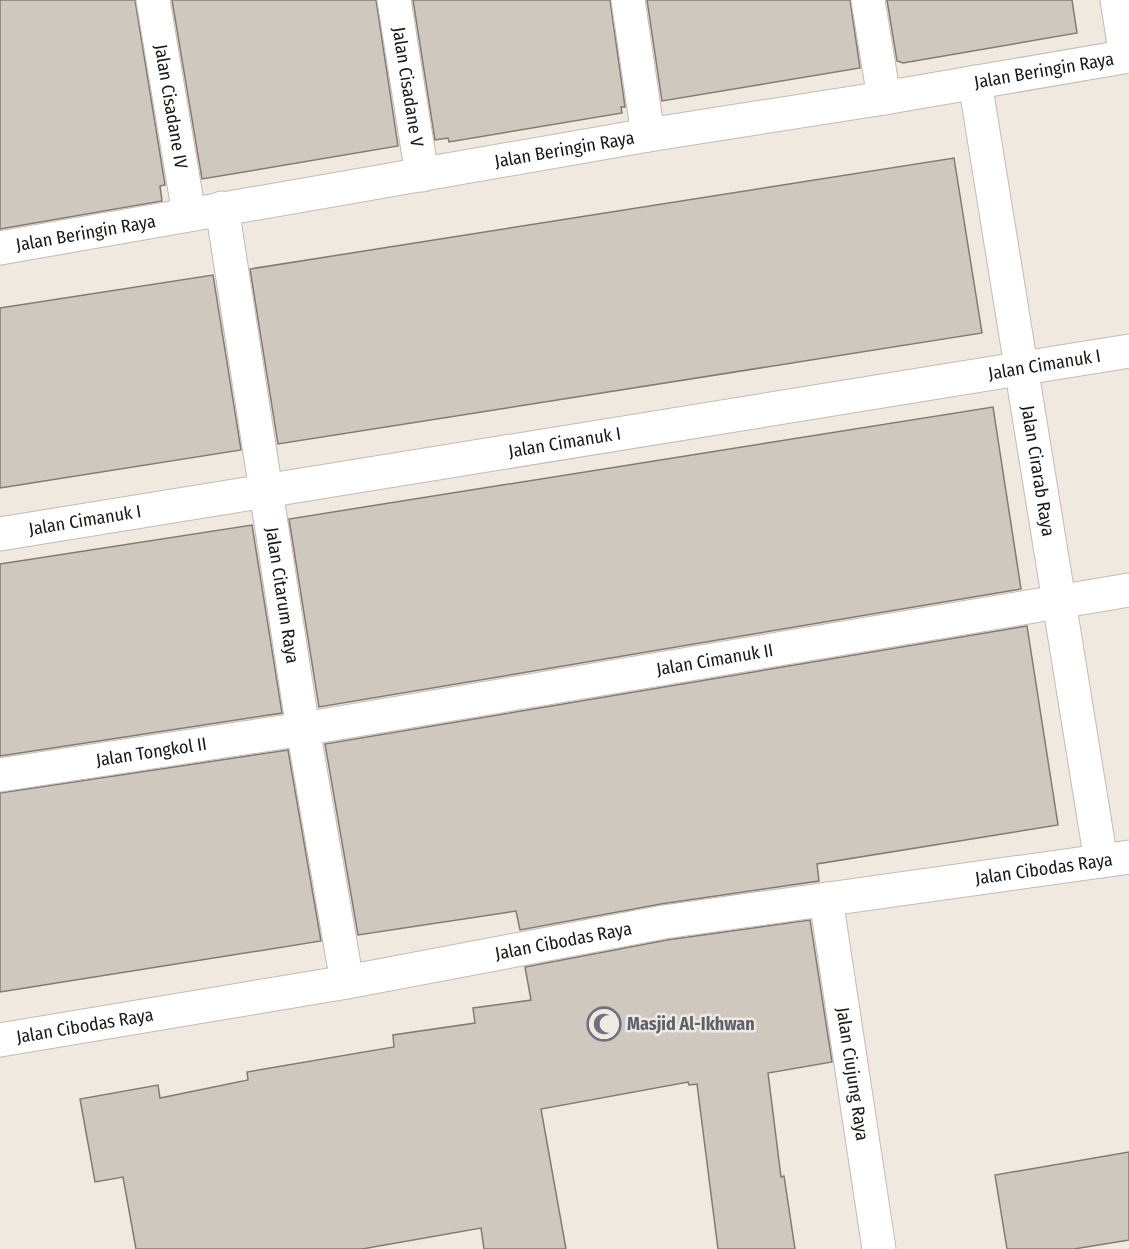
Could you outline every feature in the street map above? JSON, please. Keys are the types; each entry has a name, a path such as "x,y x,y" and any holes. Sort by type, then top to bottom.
{"street":[{"name":"Jalan Cisadane IV","path":"153,0 189,214"},
{"name":"Jalan Cisadane V","path":"394,0 422,175"},
{"path":"628,0 648,135"},
{"path":"868,0 884,98"},
{"path":"1117,0 1127,56"},
{"name":"Jalan Beringin Raya","path":"0,248 648,135 884,98 1127,56"},
{"name":"Jalan Cirarab Raya","path":"975,82 1060,601 1115,859"},
{"name":"Jalan Citarum Raya","path":"222,208 303,729 347,982"},
{"name":"Jalan Cimanuk I","path":"0,534 1129,351"},
{"name":"Jalan Cimanuk II","path":"303,729 1129,590"},
{"name":"Jalan Tongkol II","path":"0,775 303,729"},
{"name":"Jalan Cibodas Raya","path":"0,1040 347,982 664,922 1115,859"},
{"name":"Jalan Ciujung Raya","path":"826,899 879,1249"}],"building":[{"path":"0,0 135,0 165,185 160,186 162,201 0,229"},
{"path":"172,0 376,0 398,146 202,179"},
{"path":"413,0 610,0 625,107 621,107 622,113 449,142 448,138 435,140"},
{"path":"647,0 850,0 860,68 662,101"},
{"path":"887,0 1072,0 1077,33 903,63 897,61"},
{"path":"954,158 982,333 278,444 250,269"},
{"path":"213,275 241,450 0,488 0,308"},
{"path":"993,407 1021,589 319,707 289,519"},
{"path":"252,525 282,713 0,756 0,564"},
{"path":"1027,626 1058,825 817,864 819,881 661,904 520,930 516,911 358,935 325,744"},
{"path":"288,750 321,941 0,992 0,793"},
{"path":"810,920 832,1062 768,1073 781,1177 784,1176 795,1249 718,1249 697,1084 689,1085 688,1082 541,1109 566,1249 484,1249 481,1228 362,1249 136,1249 123,1177 95,1182 80,1099 158,1085 160,1098 248,1080 247,1072 394,1047 393,1035 475,1023 473,1008 531,1000 525,967 667,940"},
{"path":"1129,1152 1129,1240 1074,1249 1007,1249 995,1175"}],"place":[{"name":"Masjid Al-Ikhwan","path":"604,1024"}]}
